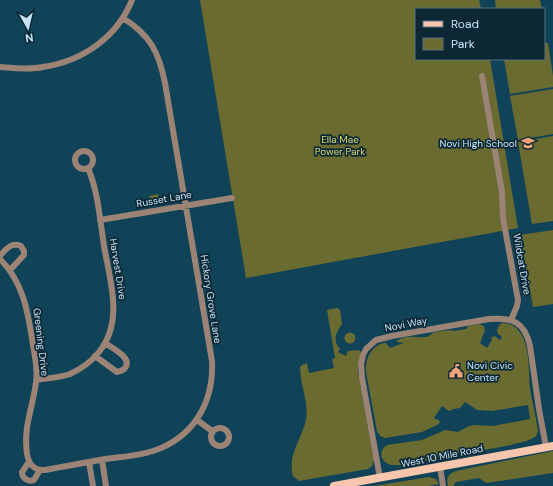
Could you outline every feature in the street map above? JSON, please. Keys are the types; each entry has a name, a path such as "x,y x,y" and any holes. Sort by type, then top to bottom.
{"main road":[{"name":"West 10 Mile Road","path":"334,486 549,446"}],"street":[{"path":"0,67 43,68 76,58 90,51 110,34 123,18 132,0"},
{"name":"Hickory Grove Lane","path":"40,470 147,453 166,446 178,438 197,420 205,406 210,392 212,366 186,205 165,83 159,57 146,37 136,27 123,18"},
{"name":"Wildcat Drive","path":"482,76 502,192 504,218 518,300 511,320"},
{"name":"Harvest Drive","path":"37,380 70,374 88,364 105,343 112,324 114,303 96,196 91,174 88,168"},
{"name":"Russet Lane","path":"100,220 232,198"},
{"name":"Greening Drive","path":"10,270 24,255 24,251 21,246 13,244 0,257 20,287 26,304 35,361 37,380 26,433 31,464"},
{"name":"Novi Way","path":"380,478 361,371 361,364 366,349 376,340 392,336 489,319 498,318 511,320"},
{"path":"511,320 519,324 524,329 528,337 549,446"},
{"path":"95,356 117,372 126,368 127,361 125,357 105,343"},
{"path":"197,420 212,431"},
{"path":"102,460 106,486"},
{"path":"89,462 93,486"},
{"path":"31,464 40,470 34,480 29,481 23,477 22,472 31,464"},
{"path":"440,467 443,486"}],"green space":[{"name":"Ella Mae Power Park","path":"200,0 479,0 481,8 415,8 415,60 490,60 518,228 246,278"},
{"path":"495,0 540,0 542,8 496,8"},
{"path":"545,43 548,43 553,76 553,87 510,94 504,60 545,60"},
{"path":"553,89 553,134 518,140 510,96"},
{"path":"553,136 553,221 532,224 518,142"},
{"path":"158,194 160,202 151,203 149,196"},
{"path":"553,230 553,304 533,307 520,235"},
{"path":"337,308 340,310 342,324 336,336 336,342 340,349 338,352 346,356 348,351 359,350 361,352 358,373 374,460 372,466 368,469 299,481 293,476 292,461 293,454 304,427 307,413 300,367 307,363 309,373 334,368 332,359 335,358 327,310"},
{"path":"503,323 512,326 519,331 524,339 527,349 530,388 538,431 536,436 527,441 511,445 401,465 387,464 381,453 387,445 422,440 445,430 458,432 469,426 493,426 530,419 528,405 492,411 477,410 465,402 460,408 449,411 442,406 434,418 440,421 439,424 422,432 385,438 380,436 377,431 366,372 368,358 373,349 376,346 386,343 390,348 404,343 397,342 398,340 406,337 425,337 434,332 466,329 468,326 479,324 484,326 485,330 480,343 487,348 492,340 491,338 494,336 500,340 502,337 498,334 497,330 500,324"},
{"path":"348,333 352,333 354,334 354,342 348,343 345,340 345,336"},
{"path":"553,451 553,473 486,483 479,478 456,482 453,486 448,486 448,477 451,473 456,471"},
{"path":"429,477 436,479 439,484 428,486 374,486"}],"place":[{"name":"Novi High School","path":"528,143"},
{"name":"Novi Civic Center","path":"456,371"}]}
